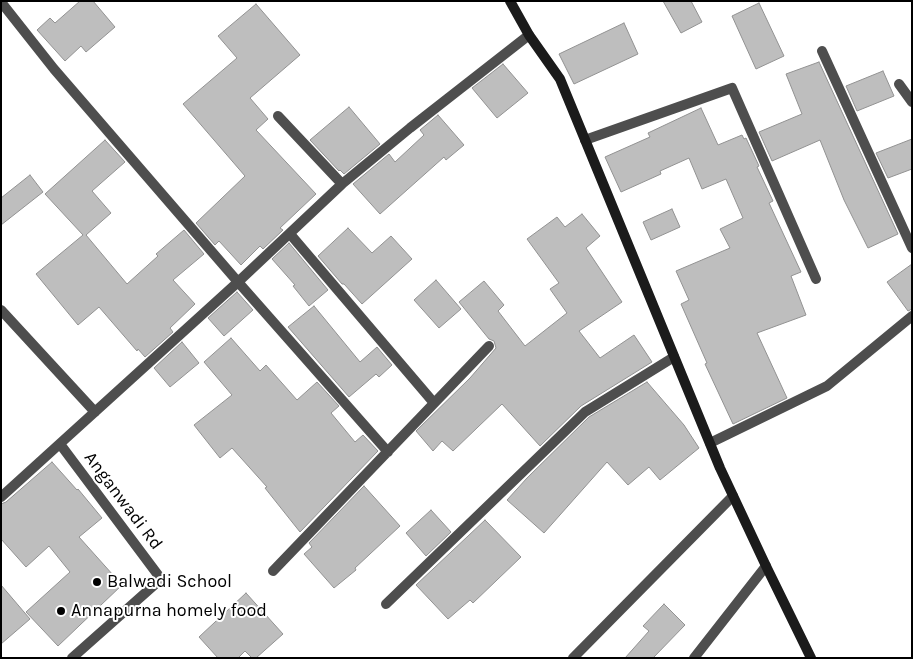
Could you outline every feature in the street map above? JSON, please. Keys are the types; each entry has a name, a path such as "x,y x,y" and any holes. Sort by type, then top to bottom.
{"main road":[{"path":"510,1 529,35 560,80 733,496 811,658"}],"street":[{"path":"1,2 54,69 388,452"},
{"path":"1,497 238,282 342,184 529,35"},
{"path":"822,51 912,248"},
{"path":"899,84 912,102"},
{"path":"585,140 732,88 816,279"},
{"path":"278,116 342,184"},
{"path":"290,234 434,403"},
{"path":"1,310 94,412"},
{"path":"710,443 827,386 912,316"},
{"path":"273,570 489,346"},
{"path":"386,604 585,412 674,357"},
{"name":"Anganwadi Rd","path":"60,444 161,579 72,658"},
{"path":"573,658 733,496"},
{"path":"694,658 766,566"}],"building":[{"path":"80,1 93,1 115,27 86,52 81,46 65,61 37,30 50,18 55,23"},
{"path":"663,1 691,1 702,22 681,33"},
{"path":"759,3 784,56 756,69 732,16"},
{"path":"256,4 300,55 250,98 268,119 256,130 316,194 280,228 283,230 263,249 260,246 241,265 219,241 215,245 196,223 245,176 183,104 237,58 218,36"},
{"path":"624,23 638,54 574,84 559,54"},
{"path":"819,62 898,234 868,248 844,200 820,140 772,161 759,132 802,114 786,74"},
{"path":"503,64 528,93 497,118 472,88"},
{"path":"883,71 894,96 857,111 846,86"},
{"path":"349,107 380,144 344,174 310,140"},
{"path":"701,108 718,145 742,135 744,139 746,138 773,201 769,203 801,272 791,276 806,315 757,333 787,398 733,424 705,364 707,363 681,304 689,300 676,271 730,248 720,229 743,218 726,179 702,189 689,158 660,171 661,174 621,192 605,157 650,137 648,133"},
{"path":"438,115 464,145 446,160 444,157 380,214 353,184 389,154 395,162 424,135 420,130"},
{"path":"912,139 912,169 888,178 876,153"},
{"path":"105,140 125,162 92,191 111,213 86,235 127,284 158,256 156,254 184,230 204,254 173,280 195,304 170,328 173,332 145,357 138,349 137,351 99,307 78,325 36,274 83,235 45,194"},
{"path":"30,175 43,192 1,225 1,198"},
{"path":"672,209 680,227 651,240 643,222"},
{"path":"582,214 600,236 586,248 622,302 579,331 600,358 634,335 652,362 581,406 540,446 502,404 453,451 442,441 433,451 416,431 470,378 496,348 494,341 489,339 459,302 484,281 504,305 498,311 525,346 567,313 550,289 559,283 527,239 557,217 565,227"},
{"path":"348,228 372,253 391,236 412,259 362,304 318,256"},
{"path":"289,243 328,290 309,306 293,286 295,285 272,259"},
{"path":"912,264 912,309 908,311 887,282"},
{"path":"436,280 461,309 439,328 414,300"},
{"path":"237,292 253,310 224,336 208,318"},
{"path":"314,306 360,362 377,347 392,365 379,377 376,374 349,397 288,327"},
{"path":"231,338 260,371 266,365 297,400 317,382 339,406 331,413 355,442 363,435 378,451 300,532 265,488 267,487 232,448 220,458 194,425 232,395 204,362"},
{"path":"182,342 199,363 170,387 154,368"},
{"path":"647,382 684,425 699,448 660,480 649,467 628,485 607,462 544,533 507,500 589,417"},
{"path":"52,462 102,518 79,537 122,585 58,646 26,612 70,572 49,546 26,567 1,539 1,504 6,502"},
{"path":"364,486 400,526 355,568 356,570 334,588 304,554 312,547 309,543"},
{"path":"431,510 451,532 426,556 406,533"},
{"path":"485,520 521,557 473,603 470,600 448,619 416,585"},
{"path":"1,585 30,619 1,644"},
{"path":"246,593 283,634 256,658 252,658 245,651 238,658 218,658 199,637"},
{"path":"664,604 685,625 653,658 625,658 649,631 643,626"}],"place":[{"name":"Balwadi School","path":"97,582"},
{"name":"Annapurna homely food","path":"61,611"}]}
